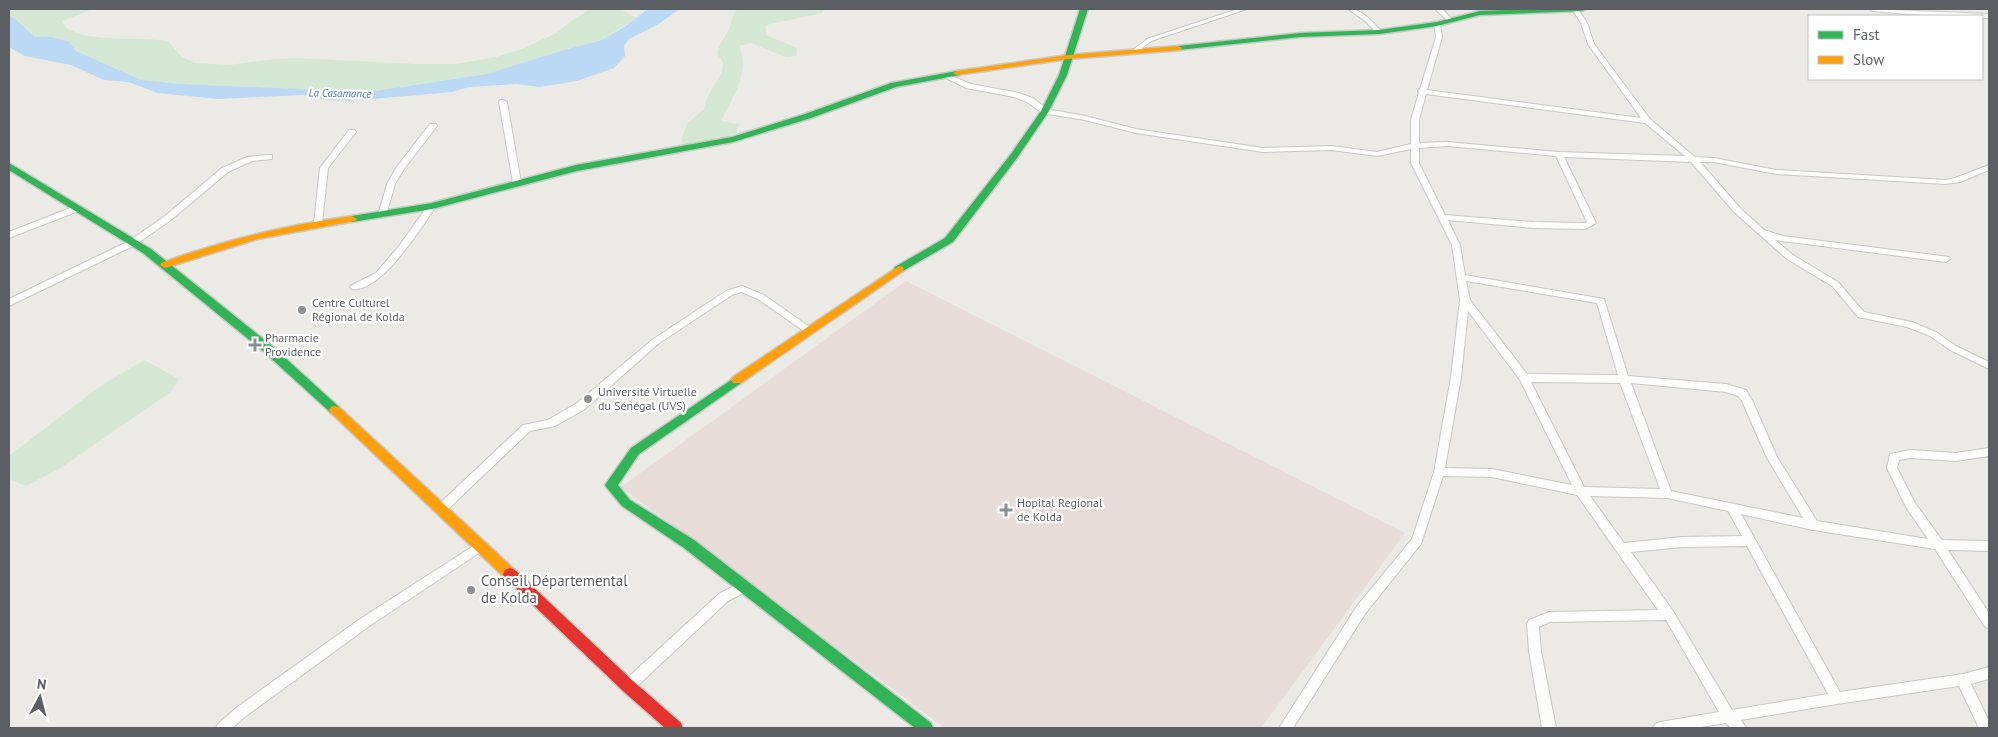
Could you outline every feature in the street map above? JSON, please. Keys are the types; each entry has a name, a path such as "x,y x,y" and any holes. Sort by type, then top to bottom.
{"street":[{"path":"926,728 689,544 626,503 612,486 635,451 895,271 949,240 1014,156 1045,111 1063,75 1084,9"},
{"path":"1133,53 1149,40 1244,9"},
{"path":"1351,9 1367,20 1379,32"},
{"path":"1438,9 1450,20"},
{"path":"1575,9 1584,23 1591,44 1647,121 1692,158 1737,210 1761,232 1790,257 1835,284 1861,315 1910,324 1933,334 1953,348 1989,366"},
{"path":"165,265 211,248 318,223 382,215 432,206 576,168 733,139 808,116 894,85 944,75 1068,57 1133,53 1300,35 1379,32 1437,24 1480,13 1582,9"},
{"path":"1872,9 1941,15"},
{"path":"1286,728 1361,610 1417,541 1439,472 1456,377 1465,300 1456,245 1415,164 1414,120 1439,37 1437,24"},
{"path":"944,75 969,86 1016,95 1030,100 1045,111 1085,118 1136,131 1263,150 1332,148 1377,154 1415,146 1447,144 1559,154 1692,158 1714,160 1776,172 1935,181 1957,180 1989,168"},
{"path":"1422,91 1647,121"},
{"path":"503,102 517,183"},
{"path":"382,215 391,184 400,168 433,126"},
{"path":"318,223 324,168 352,132"},
{"path":"1443,217 1533,225 1585,226 1592,223 1559,154"},
{"path":"9,303 132,243 168,218 225,170 244,161 269,156"},
{"path":"12,171 78,208 165,265 267,348 442,508 628,686 676,728"},
{"path":"355,287 379,275 402,248 432,206"},
{"path":"9,235 78,208"},
{"path":"1761,232 1782,240 1946,259"},
{"path":"1461,277 1504,286 1556,291 1601,301 1624,379 1667,494"},
{"path":"442,508 527,428 551,422 581,406 654,342 729,293 742,289 761,297 808,330"},
{"path":"1465,300 1524,378 1581,491 1669,615 1728,716 1739,728"},
{"path":"1524,378 1624,379 1726,388 1742,393 1748,400 1772,458 1813,525"},
{"path":"1989,452 1956,458 1910,454 1894,457 1892,468 1911,506 1989,622"},
{"path":"1439,472 1492,473 1581,491 1667,494 1813,525 1939,545 1989,546"},
{"path":"1732,508 1838,698"},
{"path":"1621,548 1682,542 1750,540"},
{"path":"223,728 241,712 364,623 481,546"},
{"path":"628,686 724,597 743,587"},
{"path":"1549,728 1535,651 1534,624 1549,617 1669,615"},
{"path":"1660,728 1838,698 1963,680 1989,673"},
{"path":"1963,680 1986,728"}],"shaded area":[{"name":"Hopital Regional de Kolda","path":"906,281 1405,533 1261,728 945,728 621,487"}],"green space":[{"path":"9,9 93,9 62,21 69,29 79,34 104,38 168,41 181,56 194,63 229,65 296,58 415,64 455,64 496,57 525,48 558,32 571,21 591,9 620,9 636,18 602,40 487,74 367,92 181,84 141,80 76,51 68,41 52,37 35,37 14,18 9,16"},
{"path":"738,9 824,9 822,13 766,25 766,35 797,48 796,56 786,57 751,43 739,46 743,65 739,84 721,121 739,124 736,134 718,140 684,146 681,140 687,124 704,109 707,98 722,72 723,62 717,54 718,50"},
{"path":"144,360 179,379 172,391 59,469 26,486 9,479 9,456 99,387"}],"water":[{"name":"La Casamance","path":"648,9 680,9 657,25 629,39 624,46 625,56 614,68 577,81 539,87 517,84 469,87 452,92 349,101 326,100 303,95 218,99 158,93 128,82 104,80 71,65 25,56 9,47 9,16 14,18 35,37 52,37 68,41 76,51 141,80 181,84 368,92 487,74 602,40 624,27"}],"traffic: fast":[{"path":"899,269 949,240 1014,156 1045,111 1063,75 1084,9"},
{"path":"1178,48 1300,35 1379,32 1437,24 1480,13 1582,9"},
{"path":"352,219 432,206 576,168 733,139 808,116 894,85 957,73"},
{"path":"9,166 147,251 267,348 335,410"},
{"path":"737,380 635,451 611,485 626,503 689,544 926,728"}],"traffic: slow":[{"path":"957,73 1068,57 1178,48"},
{"path":"165,265 257,236 304,226 352,219"},
{"path":"737,380 899,269"},
{"path":"335,410 510,574"}],"traffic: jam":[{"path":"510,574 628,686 676,728"}],"place":[{"name":"Centre Culturel Régional de Kolda","path":"302,310"},
{"name":"Pharmacie Providence","path":"255,345"},
{"name":"Université Virtuelle du Sénégal (UVS)","path":"588,399"},
{"name":"Hopital Regional de Kolda","path":"1006,510"},
{"name":"Conseil Départemental de Kolda","path":"471,590"}]}
